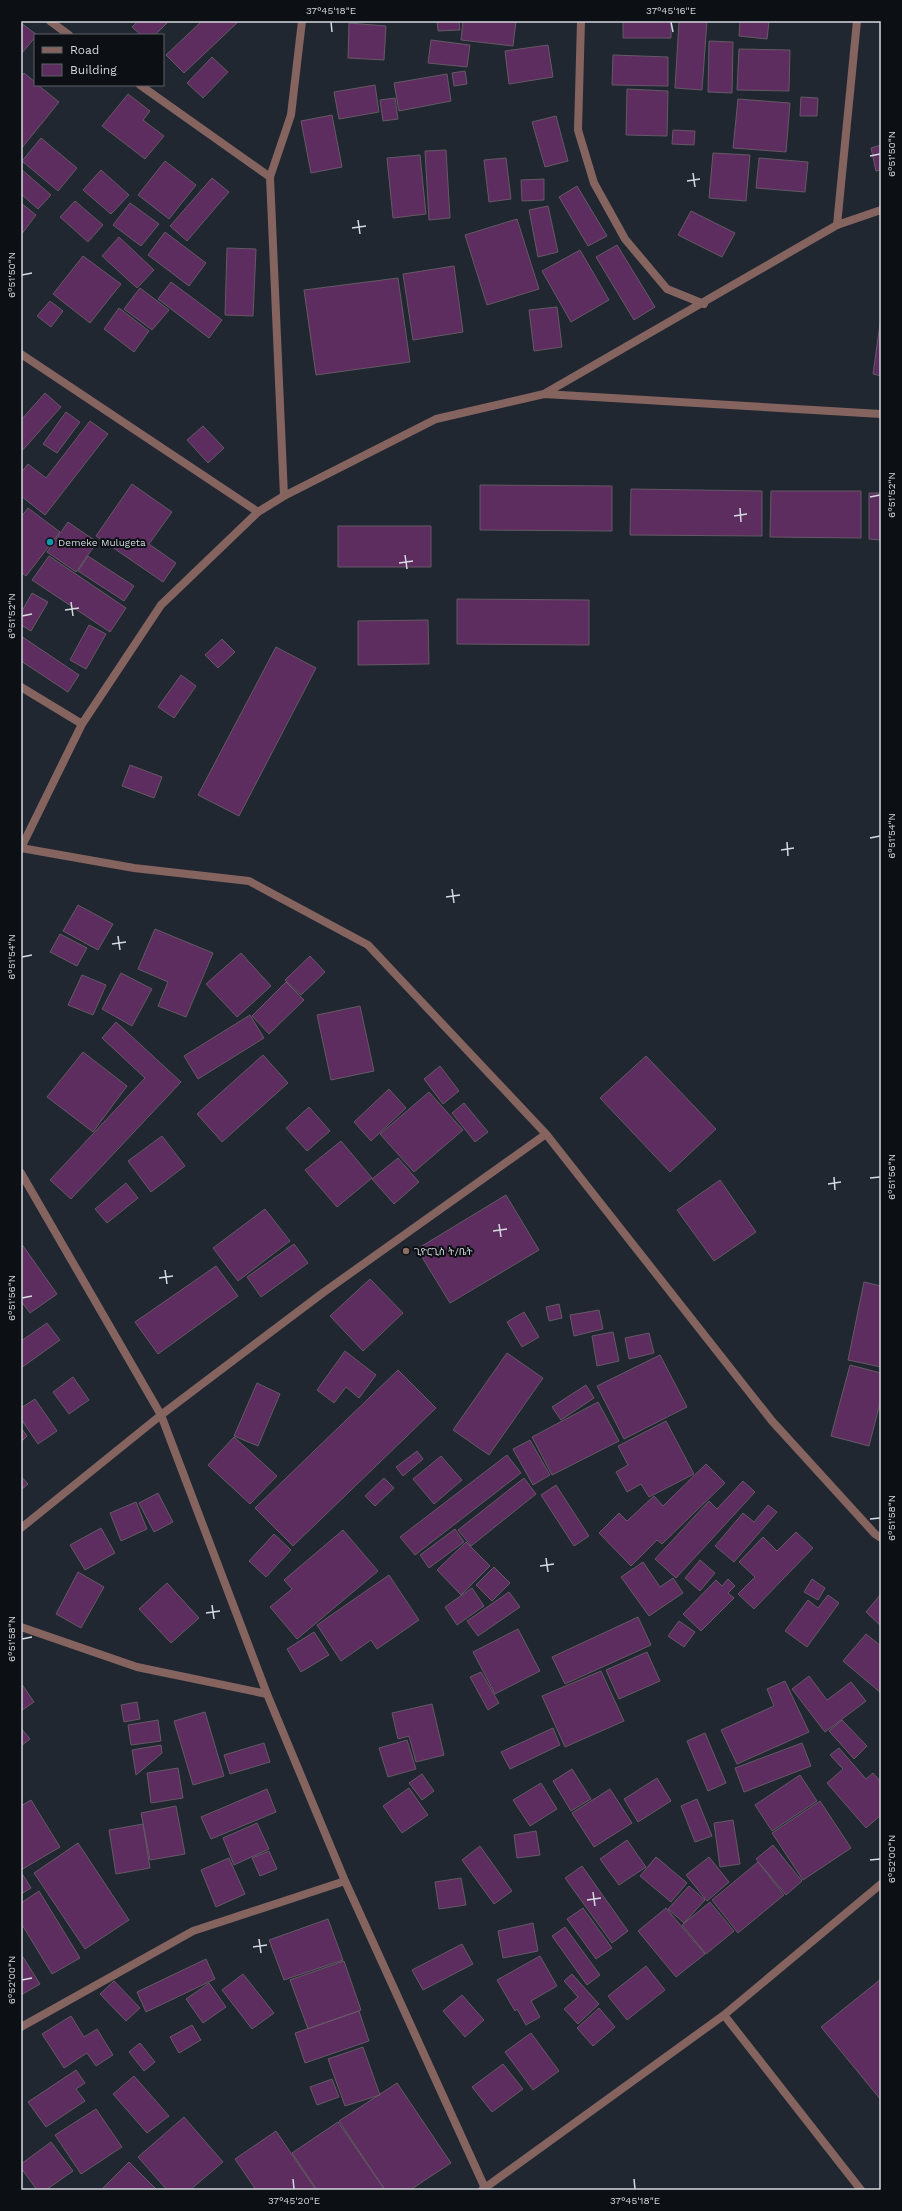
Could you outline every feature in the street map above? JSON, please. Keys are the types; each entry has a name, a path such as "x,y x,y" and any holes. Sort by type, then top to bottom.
{"street":[{"path":"50,21 68,34"},
{"path":"284,496 270,177 291,115 302,21"},
{"path":"581,21 578,130 594,183 625,239 667,288 704,304"},
{"path":"837,225 857,21"},
{"path":"141,86 270,177"},
{"path":"881,210 837,225 704,304 544,394 436,419 284,496 258,512 161,605 82,724 21,848 134,868 250,881 368,945 546,1134 772,1421 875,1534 881,1538"},
{"path":"21,354 258,512"},
{"path":"544,394 881,414"},
{"path":"21,687 82,724"},
{"path":"21,1528 161,1415 324,1292 546,1134"},
{"path":"21,1173 161,1415 267,1694 345,1881 484,2189 724,2015 881,1884"},
{"path":"21,1627 137,1667 267,1694"},
{"path":"21,2027 193,1931 345,1881"},
{"path":"724,2015 861,2190"}],"building":[{"path":"138,21 169,21 156,34 140,34 132,27"},
{"path":"202,21 239,21 184,73 166,55"},
{"path":"437,21 459,21 460,30 438,31"},
{"path":"463,21 516,21 513,46 461,40"},
{"path":"623,21 671,21 671,38 623,38"},
{"path":"679,21 707,21 702,90 675,88"},
{"path":"740,21 769,21 767,39 739,36"},
{"path":"21,23 36,34 34,34 34,39 21,54"},
{"path":"349,23 386,26 384,60 348,58"},
{"path":"431,40 470,45 467,67 428,63"},
{"path":"709,41 733,42 732,93 708,92"},
{"path":"548,45 553,77 509,84 505,51"},
{"path":"739,49 790,50 789,91 737,90"},
{"path":"613,55 668,57 668,86 612,85"},
{"path":"212,57 228,72 203,98 187,83"},
{"path":"465,71 467,84 454,86 452,73"},
{"path":"24,73 34,81 34,86 39,86 59,102 21,149 21,77"},
{"path":"447,74 451,101 399,111 394,83"},
{"path":"375,85 379,112 339,119 334,92"},
{"path":"627,89 668,91 667,136 626,135"},
{"path":"128,94 150,111 143,120 164,136 145,159 102,126"},
{"path":"801,97 818,98 817,116 800,116"},
{"path":"395,98 398,119 383,121 380,100"},
{"path":"738,99 790,103 786,152 733,148"},
{"path":"332,115 342,167 311,173 301,121"},
{"path":"556,116 568,161 545,167 532,122"},
{"path":"673,130 695,131 694,145 672,144"},
{"path":"41,138 77,168 58,191 22,161"},
{"path":"881,145 881,170 876,171 871,148"},
{"path":"446,150 450,218 429,220 425,151"},
{"path":"713,153 750,155 746,201 709,198"},
{"path":"420,155 426,214 393,218 387,158"},
{"path":"506,158 511,199 489,202 484,160"},
{"path":"759,158 808,162 805,192 756,188"},
{"path":"165,161 196,185 169,219 138,195"},
{"path":"21,169 51,195 38,209 21,194"},
{"path":"101,170 129,195 111,214 83,190"},
{"path":"212,178 229,192 187,241 170,226"},
{"path":"544,179 544,200 522,201 521,180"},
{"path":"577,186 607,236 588,246 559,197"},
{"path":"75,201 103,225 88,242 60,217"},
{"path":"21,203 36,215 21,235"},
{"path":"130,203 159,224 141,246 113,225"},
{"path":"548,206 558,252 538,257 529,210"},
{"path":"691,211 735,233 722,257 678,235"},
{"path":"517,219 539,289 487,305 465,235"},
{"path":"165,232 206,263 189,286 148,255"},
{"path":"119,237 154,270 137,288 102,256"},
{"path":"617,245 655,307 634,320 596,257"},
{"path":"227,248 256,249 253,316 225,315"},
{"path":"580,250 609,300 571,322 542,271"},
{"path":"83,256 121,284 90,323 53,294"},
{"path":"454,266 463,332 413,340 403,274"},
{"path":"398,278 410,362 316,375 304,290"},
{"path":"171,282 222,320 209,338 158,299"},
{"path":"140,288 169,310 152,330 124,309"},
{"path":"50,301 63,311 51,327 37,316"},
{"path":"557,307 562,347 534,351 529,310"},
{"path":"119,308 149,331 134,352 104,329"},
{"path":"881,324 881,376 873,374"},
{"path":"45,393 61,407 21,452 21,420"},
{"path":"66,412 80,422 57,453 43,444"},
{"path":"90,421 108,434 45,515 21,496 21,473 28,464 46,478"},
{"path":"203,426 224,448 208,463 187,440"},
{"path":"132,484 172,512 149,544 176,563 163,582 96,536"},
{"path":"480,485 612,486 612,531 480,530"},
{"path":"631,489 762,491 762,536 630,535"},
{"path":"771,491 861,491 861,538 770,537"},
{"path":"869,493 881,493 881,540 869,539"},
{"path":"28,508 60,532 26,576 21,572 21,517"},
{"path":"68,522 97,542 76,572 47,552"},
{"path":"338,526 431,526 431,567 338,567"},
{"path":"49,556 126,608 110,632 32,580"},
{"path":"88,556 134,586 124,601 78,571"},
{"path":"32,593 48,602 31,631 21,625 21,613"},
{"path":"457,599 589,600 589,645 457,644"},
{"path":"428,620 429,664 358,665 358,621"},
{"path":"89,625 106,634 86,669 70,660"},
{"path":"21,636 79,675 68,692 21,661"},
{"path":"222,639 235,652 218,668 205,655"},
{"path":"276,647 316,668 239,816 198,795"},
{"path":"181,675 196,686 174,718 158,707"},
{"path":"130,765 162,777 154,798 122,786"},
{"path":"78,905 113,924 98,950 63,931"},
{"path":"155,929 213,953 186,1017 158,1006 168,982 138,969"},
{"path":"60,934 87,948 77,966 50,952"},
{"path":"241,953 271,986 237,1017 206,984"},
{"path":"310,956 325,972 301,995 285,980"},
{"path":"121,973 152,989 132,1026 102,1009"},
{"path":"82,975 106,985 93,1015 68,1005"},
{"path":"286,982 304,1000 269,1034 252,1016"},
{"path":"360,1006 374,1071 331,1080 317,1015"},
{"path":"250,1015 264,1038 198,1079 184,1056"},
{"path":"116,1022 181,1082 71,1199 50,1180 145,1078 102,1038"},
{"path":"83,1052 127,1086 93,1132 47,1097"},
{"path":"263,1055 288,1083 222,1142 197,1114"},
{"path":"646,1056 716,1129 670,1172 600,1098"},
{"path":"440,1066 459,1091 443,1104 424,1079"},
{"path":"389,1089 406,1108 371,1141 354,1122"},
{"path":"429,1092 463,1130 414,1172 380,1134"},
{"path":"464,1103 488,1132 475,1142 452,1113"},
{"path":"309,1107 330,1131 307,1151 286,1128"},
{"path":"162,1136 185,1166 151,1192 128,1161"},
{"path":"341,1141 372,1178 337,1207 305,1170"},
{"path":"398,1158 419,1182 394,1204 372,1179"},
{"path":"720,1180 756,1232 714,1261 677,1210"},
{"path":"126,1183 138,1198 107,1223 95,1209"},
{"path":"506,1195 539,1250 450,1303 417,1249"},
{"path":"265,1209 290,1241 238,1281 213,1248"},
{"path":"21,1243 57,1294 30,1313 21,1301"},
{"path":"294,1244 308,1263 261,1297 247,1277"},
{"path":"216,1266 238,1296 158,1354 135,1322"},
{"path":"370,1279 403,1313 363,1351 330,1316"},
{"path":"864,1282 881,1286 881,1367 848,1360"},
{"path":"559,1304 562,1318 549,1321 546,1307"},
{"path":"599,1310 603,1329 574,1336 570,1315"},
{"path":"524,1312 539,1337 522,1347 507,1322"},
{"path":"47,1323 60,1340 21,1368 21,1341"},
{"path":"613,1332 619,1361 597,1366 592,1336"},
{"path":"649,1333 654,1353 629,1359 625,1338"},
{"path":"345,1351 376,1375 359,1398 346,1387 334,1403 317,1390"},
{"path":"507,1353 543,1378 489,1455 453,1430"},
{"path":"660,1355 687,1407 624,1439 597,1386"},
{"path":"850,1365 881,1373 881,1399 869,1446 831,1436"},
{"path":"398,1370 436,1408 293,1546 255,1508"},
{"path":"73,1377 89,1400 69,1414 53,1392"},
{"path":"257,1383 280,1394 258,1446 234,1436"},
{"path":"586,1385 594,1398 561,1420 552,1407"},
{"path":"35,1399 57,1431 38,1444 21,1419 21,1408"},
{"path":"598,1402 619,1441 552,1475 532,1437"},
{"path":"666,1421 694,1474 649,1497 641,1484 627,1492 616,1472 628,1465 618,1446"},
{"path":"21,1428 27,1436 21,1442"},
{"path":"234,1437 277,1476 250,1504 208,1465"},
{"path":"530,1440 550,1475 533,1485 513,1449"},
{"path":"417,1451 423,1459 403,1476 396,1467"},
{"path":"507,1455 521,1473 415,1555 400,1537"},
{"path":"441,1456 462,1480 434,1504 413,1479"},
{"path":"706,1464 725,1483 662,1544 657,1540 631,1566 599,1533 619,1513 627,1521 654,1496 663,1506"},
{"path":"21,1476 28,1484 21,1490"},
{"path":"384,1478 394,1488 375,1506 365,1496"},
{"path":"524,1478 536,1494 471,1546 458,1530"},
{"path":"743,1481 755,1492 676,1578 655,1559 709,1501 717,1509"},
{"path":"556,1485 589,1536 574,1546 541,1495"},
{"path":"158,1493 173,1522 154,1532 139,1503"},
{"path":"136,1502 147,1529 121,1541 110,1513"},
{"path":"768,1505 777,1512 734,1562 715,1546 743,1513 754,1522"},
{"path":"101,1528 115,1553 85,1570 70,1545"},
{"path":"455,1529 464,1542 429,1568 420,1555"},
{"path":"343,1530 378,1571 297,1639 270,1607 292,1589 284,1580"},
{"path":"796,1532 813,1548 754,1609 738,1594 755,1577 739,1562 763,1537 777,1551"},
{"path":"274,1534 291,1550 266,1577 249,1561"},
{"path":"466,1542 490,1566 461,1595 437,1570"},
{"path":"700,1560 715,1573 700,1591 685,1578"},
{"path":"643,1562 660,1587 673,1578 683,1593 649,1616 621,1577"},
{"path":"494,1567 510,1583 492,1601 476,1585"},
{"path":"78,1572 104,1587 81,1628 56,1614"},
{"path":"389,1575 419,1620 377,1649 371,1640 341,1661 317,1625"},
{"path":"728,1579 735,1586 728,1593 734,1598 701,1631 683,1614 716,1580 722,1586"},
{"path":"812,1579 825,1588 818,1600 804,1592"},
{"path":"167,1583 199,1618 171,1643 139,1609"},
{"path":"472,1588 484,1606 457,1625 445,1607"},
{"path":"509,1592 520,1607 478,1636 467,1621"},
{"path":"881,1594 881,1626 866,1612"},
{"path":"828,1595 839,1603 807,1647 785,1631 808,1600 818,1608"},
{"path":"638,1617 651,1645 565,1684 552,1657"},
{"path":"679,1621 695,1632 684,1647 668,1636"},
{"path":"518,1629 540,1671 495,1694 473,1652"},
{"path":"314,1632 329,1655 301,1672 287,1649"},
{"path":"866,1634 881,1646 881,1693 843,1661"},
{"path":"647,1652 660,1681 619,1699 606,1670"},
{"path":"601,1671 624,1721 565,1747 542,1696"},
{"path":"481,1672 499,1703 488,1710 470,1677"},
{"path":"809,1676 827,1700 851,1682 866,1701 825,1732 792,1689"},
{"path":"785,1681 809,1732 737,1764 721,1730 774,1706 767,1689"},
{"path":"21,1683 34,1702 21,1711"},
{"path":"137,1702 140,1719 124,1722 121,1705"},
{"path":"432,1704 444,1755 416,1762 409,1736 398,1739 392,1713"},
{"path":"205,1712 224,1776 193,1785 174,1721"},
{"path":"158,1720 161,1741 131,1745 128,1725"},
{"path":"842,1720 867,1746 854,1759 829,1731"},
{"path":"21,1728 30,1739 21,1746"},
{"path":"553,1728 560,1745 510,1769 501,1752"},
{"path":"705,1733 726,1783 708,1791 687,1741"},
{"path":"407,1740 416,1769 388,1777 379,1748"},
{"path":"264,1743 270,1762 230,1774 224,1755"},
{"path":"802,1743 811,1766 744,1792 735,1768"},
{"path":"161,1745 162,1753 136,1775 132,1750"},
{"path":"839,1748 866,1779 873,1773 881,1782 881,1815 866,1828 827,1783 843,1769 830,1755"},
{"path":"178,1768 183,1798 151,1803 147,1773"},
{"path":"572,1769 591,1799 571,1811 553,1781"},
{"path":"422,1774 434,1791 422,1800 409,1783"},
{"path":"800,1775 817,1801 772,1831 755,1805"},
{"path":"657,1778 671,1801 638,1822 624,1799"},
{"path":"541,1783 557,1809 530,1826 513,1800"},
{"path":"409,1788 428,1815 402,1833 383,1806"},
{"path":"267,1789 276,1812 211,1839 201,1817"},
{"path":"610,1789 632,1823 594,1847 572,1813"},
{"path":"697,1799 712,1836 695,1842 681,1806"},
{"path":"31,1800 60,1847 21,1870 21,1806"},
{"path":"820,1801 851,1848 803,1880 772,1833"},
{"path":"176,1806 185,1854 150,1860 141,1813"},
{"path":"733,1820 740,1864 720,1867 714,1823"},
{"path":"257,1823 269,1849 234,1865 223,1838"},
{"path":"143,1824 150,1868 116,1874 109,1830"},
{"path":"536,1831 540,1855 517,1858 514,1835"},
{"path":"627,1840 646,1867 619,1885 600,1859"},
{"path":"78,1843 129,1920 85,1949 34,1873"},
{"path":"773,1845 802,1881 786,1895 756,1859"},
{"path":"480,1846 512,1891 494,1904 462,1860"},
{"path":"269,1851 277,1869 260,1876 252,1858"},
{"path":"656,1857 687,1883 671,1902 640,1876"},
{"path":"709,1857 729,1882 707,1901 686,1875"},
{"path":"229,1858 245,1894 216,1907 201,1870"},
{"path":"758,1862 784,1895 738,1933 712,1900"},
{"path":"582,1866 628,1931 612,1943 565,1878"},
{"path":"21,1872 31,1888 21,1894"},
{"path":"461,1878 466,1905 439,1909 435,1882"},
{"path":"689,1886 705,1900 684,1923 668,1909"},
{"path":"39,1891 80,1958 52,1974 21,1923 21,1903"},
{"path":"710,1902 734,1931 706,1954 682,1925"},
{"path":"583,1908 612,1948 596,1959 567,1919"},
{"path":"666,1908 705,1954 676,1977 638,1931"},
{"path":"328,1919 343,1960 284,1980 269,1940"},
{"path":"533,1923 538,1951 503,1958 498,1931"},
{"path":"565,1927 600,1975 587,1985 552,1936"},
{"path":"462,1944 473,1964 423,1990 412,1970"},
{"path":"21,1954 40,1984 21,1995"},
{"path":"540,1956 557,1986 531,2001 540,2017 526,2025 517,2009 515,2011 497,1980"},
{"path":"206,1959 215,1979 146,2012 137,1992"},
{"path":"344,1961 361,2010 308,2029 290,1980"},
{"path":"646,1966 665,1990 627,2020 608,1996"},
{"path":"243,1974 274,2013 252,2029 222,1990"},
{"path":"572,1974 599,2004 578,2024 564,2009 578,1997 564,1981"},
{"path":"881,1979 881,2100 821,2027"},
{"path":"114,1981 140,2008 126,2021 100,1994"},
{"path":"209,1983 226,2007 203,2023 186,1999"},
{"path":"462,1995 484,2020 465,2037 443,2011"},
{"path":"599,2008 615,2027 593,2046 577,2028"},
{"path":"359,2011 369,2041 305,2063 295,2033"},
{"path":"71,2016 84,2037 97,2029 113,2055 96,2066 87,2053 64,2068 42,2034"},
{"path":"192,2025 201,2040 179,2053 170,2037"},
{"path":"531,2033 559,2071 533,2090 505,2052"},
{"path":"140,2043 155,2062 144,2071 129,2052"},
{"path":"363,2047 380,2095 345,2106 328,2059"},
{"path":"503,2064 523,2089 492,2112 472,2087"},
{"path":"76,2070 85,2083 76,2089 85,2101 46,2127 28,2102"},
{"path":"134,2076 169,2116 147,2133 113,2094"},
{"path":"332,2079 339,2097 317,2105 310,2087"},
{"path":"397,2083 451,2163 410,2190 385,2190 339,2121"},
{"path":"96,2109 122,2147 81,2174 55,2135"},
{"path":"184,2117 223,2162 190,2190 167,2190 138,2157"},
{"path":"338,2122 385,2190 317,2190 292,2153"},
{"path":"276,2131 316,2190 256,2190 235,2159"},
{"path":"51,2142 73,2171 46,2190 37,2190 21,2168 21,2164"},
{"path":"129,2162 157,2190 101,2190"}],"place":[{"name":"Demeke Mulugeta","path":"50,542"},
{"name":"ጊዮርጊስ ት/ቤት","path":"406,1251"}]}
